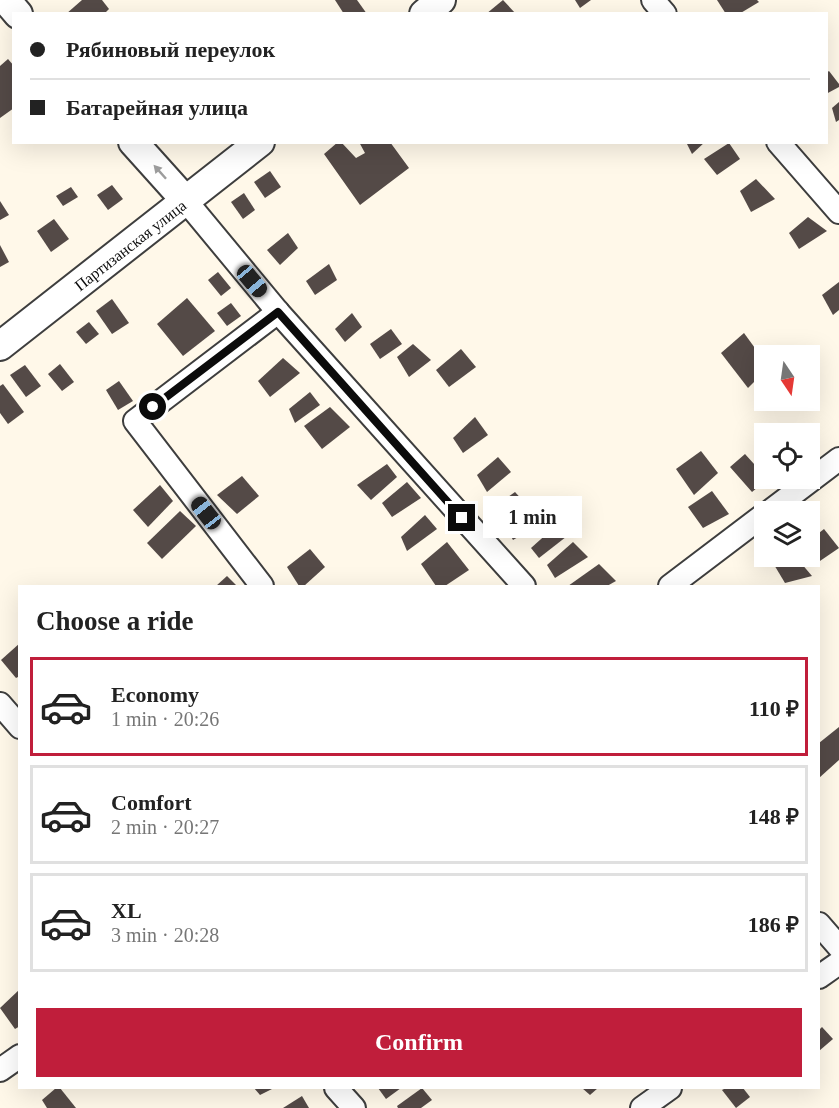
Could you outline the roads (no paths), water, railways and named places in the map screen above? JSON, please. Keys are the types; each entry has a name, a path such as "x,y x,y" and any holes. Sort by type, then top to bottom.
{"street":[{"path":"6,0 16,12"},
{"path":"426,12 441,0"},
{"path":"654,0 663,12"},
{"path":"135,144 186,201 278,312 523,585"},
{"name":"Партизанская улица","path":"0,346 257,144"},
{"path":"780,144 839,212"},
{"path":"261,585 135,421 278,312"},
{"path":"784,501 839,459"},
{"path":"671,585 754,522"},
{"path":"0,704 18,725"},
{"path":"820,925 839,947"},
{"path":"820,976 839,963"},
{"path":"337,1089 354,1108"},
{"path":"642,1108 669,1089"}]}
